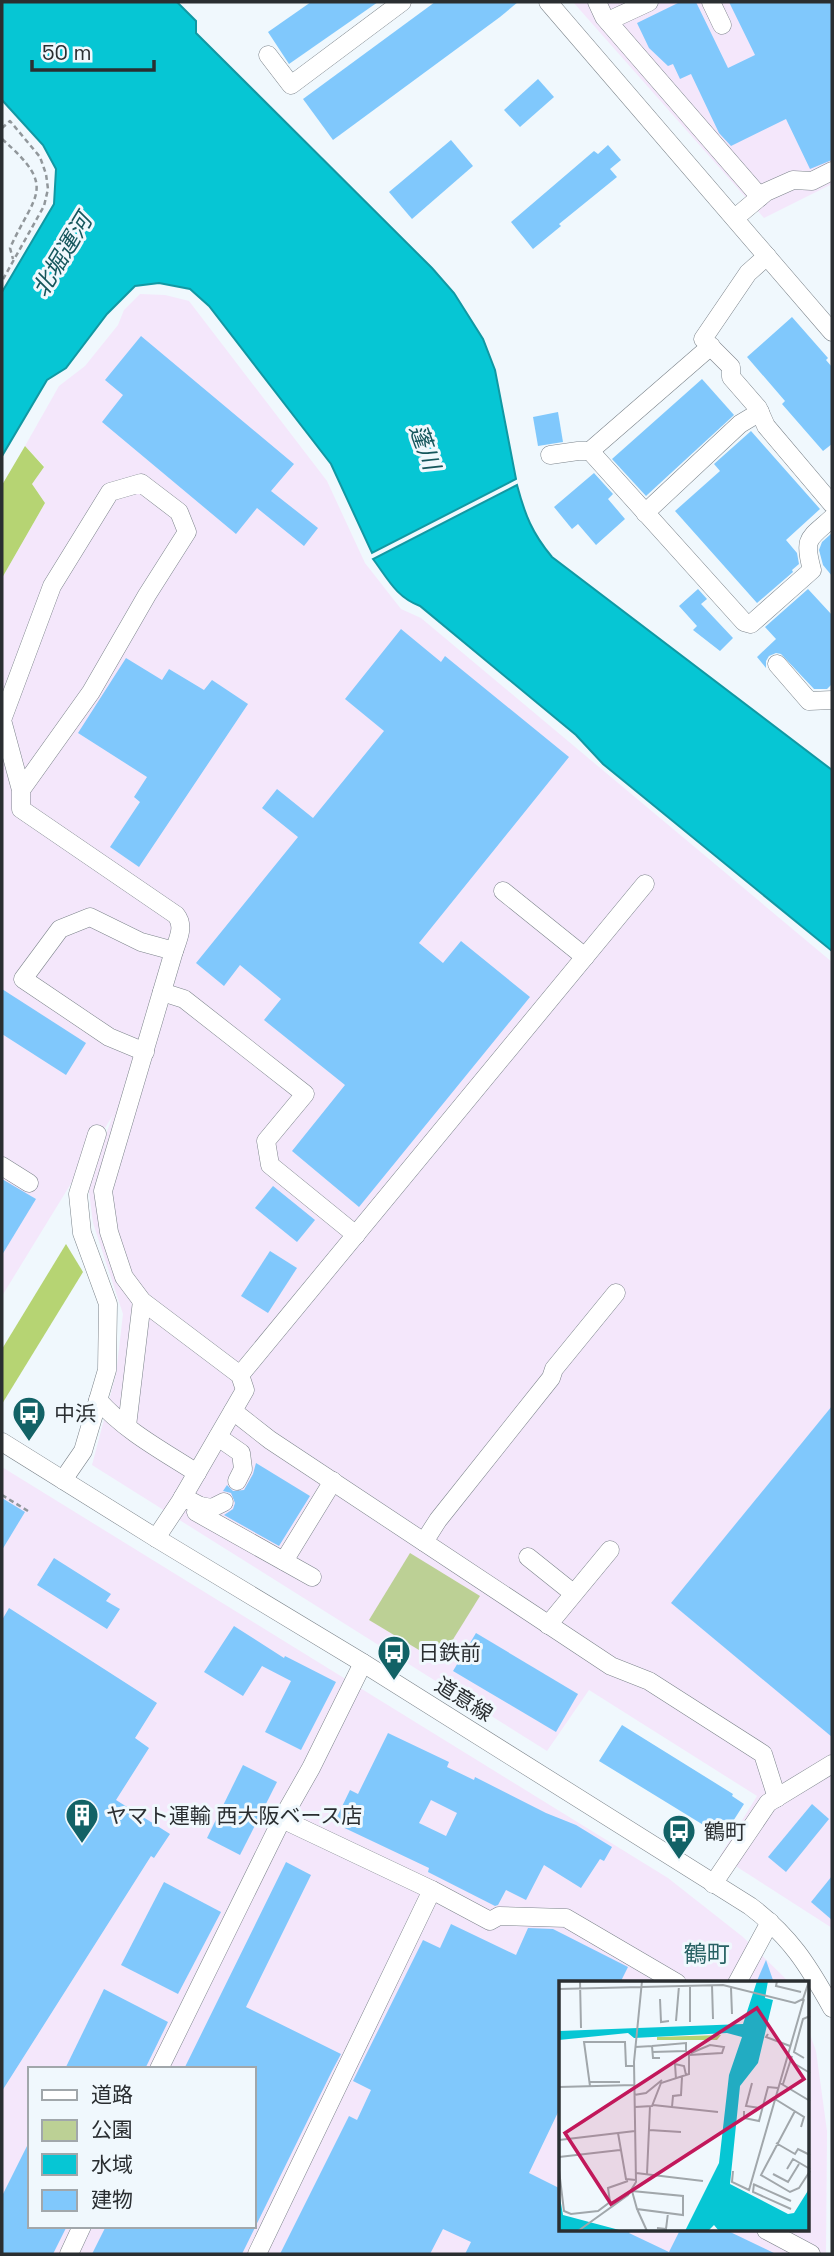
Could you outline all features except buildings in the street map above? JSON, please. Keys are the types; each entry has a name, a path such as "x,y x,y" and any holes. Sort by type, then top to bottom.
{"street":[{"path":"268,55 291,85 402,2"},
{"path":"548,2 832,332"},
{"path":"597,2 608,21 760,197"},
{"path":"608,21 649,2"},
{"path":"711,2 722,25"},
{"path":"735,218 760,197 793,180 812,181 832,171"},
{"path":"767,256 748,273 704,339 731,367 731,377 760,412 766,426 832,504"},
{"path":"550,454 590,451 711,346"},
{"path":"645,513 740,424 760,412"},
{"path":"590,451 744,622 751,624 812,569 806,549 809,539 832,518"},
{"path":"21,790 91,692 187,532 179,512 141,483 110,492 52,586 2,720 21,790 21,810 181,921 103,1191 109,1232 124,1277 142,1301 240,1375 245,1390 156,1538"},
{"path":"777,664 808,701 832,700"},
{"path":"240,1375 645,884"},
{"path":"503,891 585,957"},
{"path":"145,1052 109,1037 23,979 60,929 90,917 141,943 174,951"},
{"path":"162,992 184,999 305,1094 266,1141 270,1165 356,1235"},
{"path":"63,1480 83,1451 107,1370 108,1304 82,1233 78,1194 97,1134"},
{"path":"2,1166 29,1183"},
{"path":"424,1542 438,1520 551,1378 554,1369 616,1293"},
{"path":"127,1426 142,1301"},
{"path":"98,1400 127,1426 197,1473"},
{"path":"233,1411 270,1440 611,1667 649,1681 763,1754 777,1798"},
{"path":"218,1437 240,1453 243,1469 237,1481"},
{"name":"道意線","path":"2,1442 363,1663 770,1922 808,1965 832,2008"},
{"path":"284,1561 333,1480"},
{"path":"183,1497 200,1506 212,1508 224,1502"},
{"path":"200,1506 196,1512 312,1577"},
{"path":"548,1625 610,1550"},
{"path":"528,1557 573,1593"},
{"path":"160,2067 282,1819 311,1768 363,1663"},
{"path":"713,1884 768,1803 832,1765"},
{"path":"282,1819 432,1890 490,1922 499,1916 566,1918 674,1981"},
{"path":"257,2254 432,1890"},
{"path":"738,1981 770,1922"},
{"path":"69,2254 81,2228"},
{"path":"770,2232 811,2254"}],"path":[{"path":"2,128 10,121 34,149 43,164 48,189 44,206 2,281"},
{"path":"2,139 24,158 37,185 31,211 10,248 14,260"},
{"path":"2,1495 28,1511"}],"shaded area":[{"path":"573,2 832,2 832,184 764,218"},
{"path":"140,294 165,295 189,301 327,481 365,563 401,609 421,618 832,962 832,1928 720,1856 757,1796 589,1690 547,1751 92,1465 116,1374 123,1314 93,1223 88,1184 113,1115 2,1296 2,578 45,503 32,484 44,466 25,446 59,386 85,366 118,325 124,310"},
{"path":"2,1467 668,1878 743,1937 788,1981 559,1981 559,2232 810,2232 810,2034 816,2051 827,2131 826,2254 2,2254"}],"green space":[{"path":"25,446 44,467 32,484 45,503 2,578 2,485"},
{"path":"66,1244 83,1272 2,1404 2,1349"},
{"path":"410,1553 480,1596 439,1662 369,1620"}],"water":[{"path":"2,2 177,2 196,21 196,33 454,293 483,339 495,370 516,479 372,553 331,464 209,306 190,289 159,283 135,286 107,314 66,368 47,380 2,456 2,292 54,204 56,169 43,145 2,100"},
{"path":"517,485 530,523 552,557 832,770 832,951 603,764 576,735 420,606 405,598 393,587 373,559"}],"place":[{"name":"中浜","path":"29,1443"},
{"name":"日鉄前","path":"394,1682"},
{"name":"ヤマト運輸 西大阪ベース店","path":"82,1845"},
{"name":"鶴町","path":"679,1861"}],"district":[{"name":"鶴町","path":"707,1954"}],"water label":[{"name":"北堀運河","path":"62,255"},
{"name":"蓬川","path":"425,447"}]}
